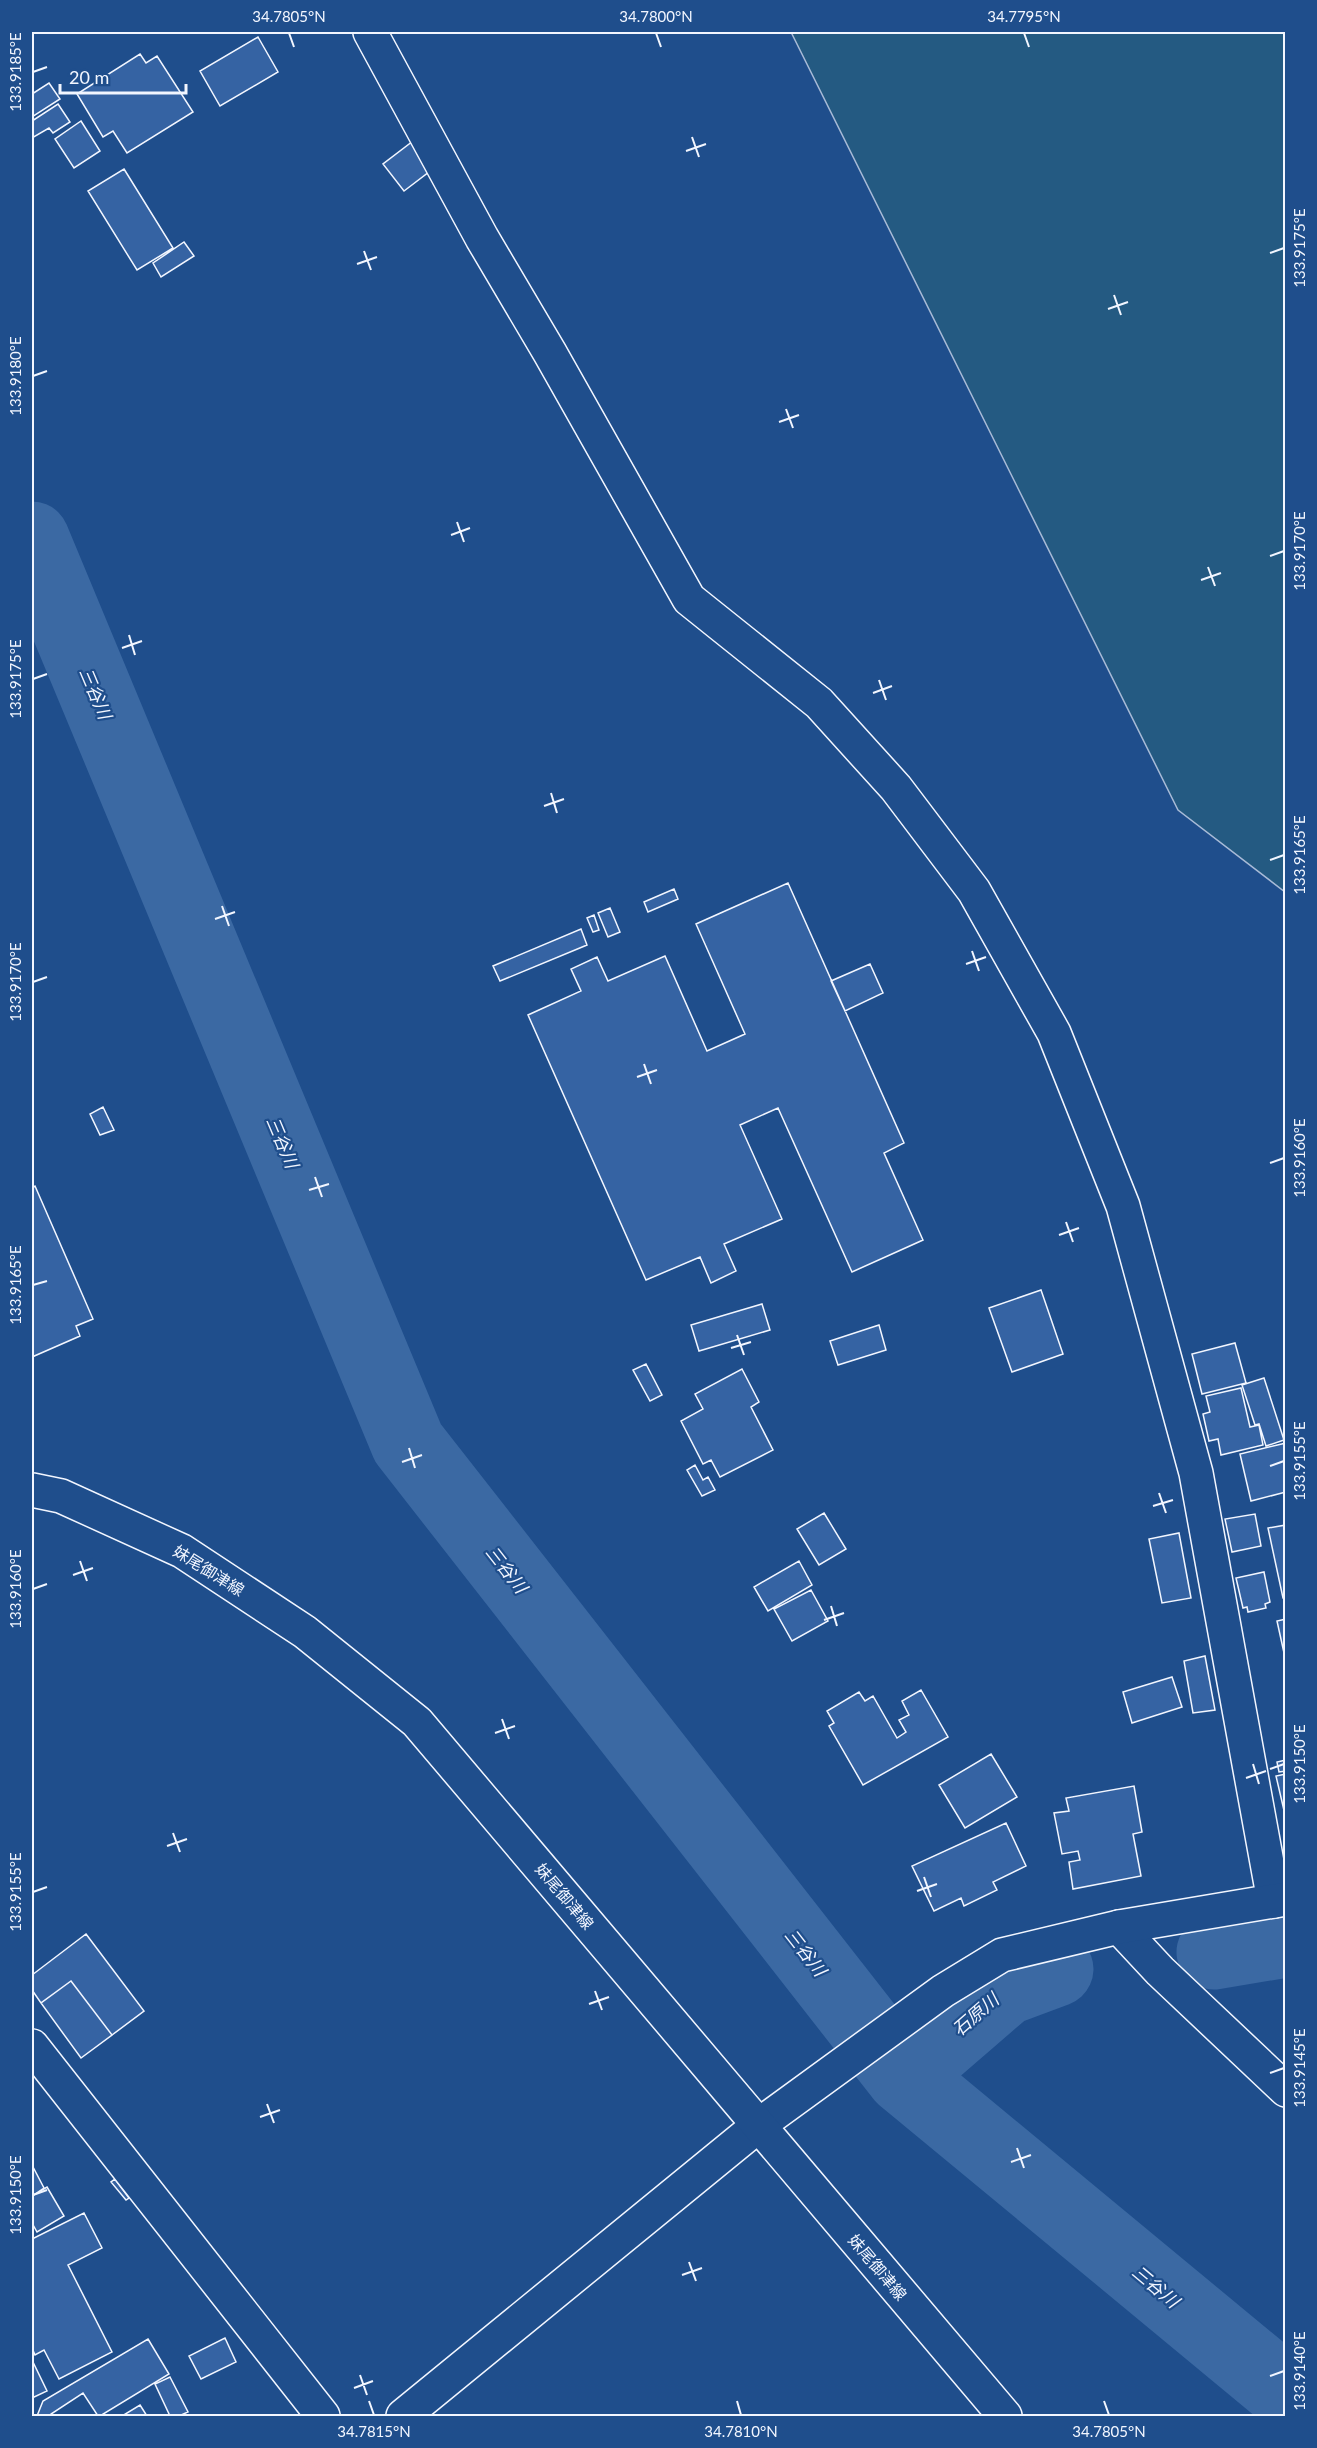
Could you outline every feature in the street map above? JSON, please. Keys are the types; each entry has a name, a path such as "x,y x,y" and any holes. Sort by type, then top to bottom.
{"street":[{"path":"370,32 482,238 689,599 819,702 896,788 974,891 1054,1033 1123,1206 1196,1473 1280,1900 1119,1927 1002,1955 943,1991 789,2101 403,2416"},
{"name":"妹尾御津線","path":"32,1490 61,1496 182,1551 305,1632 417,1722 1005,2416"},
{"path":"1119,1927 1160,1971 1286,2090"},
{"path":"32,2046 323,2416"}],"shaded area":[{"path":"791,32 1285,32 1285,892 1178,810"}],"building":[{"path":"258,37 278,72 220,106 200,71"},
{"path":"140,54 146,63 157,56 193,112 127,153 113,131 103,137 77,94"},
{"path":"49,83 60,99 32,117 32,94"},
{"path":"58,104 70,122 53,133 49,128 32,138 32,121"},
{"path":"81,121 100,151 74,168 55,139"},
{"path":"417,138 438,165 404,191 383,164"},
{"path":"124,169 173,248 137,270 88,191"},
{"path":"184,242 194,256 161,277 153,263"},
{"path":"788,883 904,1143 884,1153 923,1240 852,1272 778,1108 740,1125 782,1219 724,1244 736,1271 711,1283 700,1257 646,1280 528,1015 581,991 571,969 597,957 608,981 665,956 707,1051 745,1034 696,924"},
{"path":"674,889 678,899 648,912 644,902"},
{"path":"610,908 620,932 608,937 598,913"},
{"path":"594,915 599,930 593,932 587,918"},
{"path":"581,929 587,945 500,981 493,966"},
{"path":"870,964 883,993 845,1011 831,981"},
{"path":"103,1107 114,1130 100,1135 90,1114"},
{"path":"35,1186 93,1319 76,1326 80,1336 32,1357 32,1188"},
{"path":"1041,1290 1063,1354 1012,1372 989,1308"},
{"path":"762,1304 770,1330 699,1351 691,1325"},
{"path":"879,1325 886,1350 838,1365 830,1341"},
{"path":"1235,1343 1246,1383 1202,1394 1192,1354"},
{"path":"646,1364 662,1395 650,1401 633,1370"},
{"path":"742,1369 759,1402 751,1407 773,1450 720,1477 711,1460 703,1464 681,1421 703,1409 695,1394"},
{"path":"1264,1378 1284,1440 1266,1446 1259,1424 1255,1425 1242,1385"},
{"path":"1241,1388 1250,1427 1259,1425 1263,1445 1221,1455 1218,1439 1209,1441 1203,1414 1210,1412 1206,1396"},
{"path":"1286,1443 1286,1492 1251,1501 1240,1454"},
{"path":"695,1465 703,1480 708,1477 715,1490 702,1496 687,1470"},
{"path":"824,1513 846,1549 819,1565 797,1529"},
{"path":"1255,1514 1261,1546 1232,1552 1225,1519"},
{"path":"1286,1525 1286,1598 1283,1598 1268,1528"},
{"path":"1179,1533 1191,1598 1162,1603 1149,1539"},
{"path":"799,1561 812,1585 768,1611 754,1587"},
{"path":"1264,1572 1270,1602 1265,1604 1266,1608 1248,1612 1247,1607 1243,1608 1236,1578"},
{"path":"811,1590 828,1621 792,1641 774,1609"},
{"path":"1286,1619 1286,1662 1277,1621"},
{"path":"1205,1656 1215,1710 1193,1713 1184,1661"},
{"path":"1172,1677 1182,1707 1132,1723 1123,1692"},
{"path":"921,1690 948,1737 863,1785 829,1726 834,1723 827,1711 859,1692 865,1701 873,1696 897,1738 906,1732 899,1720 909,1715 902,1701"},
{"path":"991,1754 1017,1797 965,1828 939,1785"},
{"path":"1286,1760 1286,1771 1279,1772 1277,1762"},
{"path":"1286,1774 1286,1819 1276,1776"},
{"path":"1134,1786 1142,1832 1133,1834 1141,1876 1073,1889 1069,1862 1080,1860 1078,1851 1062,1854 1054,1813 1069,1811 1066,1798"},
{"path":"1006,1823 1026,1866 993,1882 997,1890 964,1906 961,1898 934,1911 912,1866"},
{"path":"86,1934 144,2011 112,2035 71,1981 41,2003 32,1990 32,1975"},
{"path":"71,1981 112,2035 81,2058 41,2003"},
{"path":"32,2165 44,2188 32,2196"},
{"path":"115,2179 129,2198 126,2200 111,2182"},
{"path":"47,2187 64,2216 37,2232 32,2223 32,2196"},
{"path":"84,2213 102,2248 68,2265 112,2352 59,2379 44,2350 35,2355 32,2348 32,2239"},
{"path":"225,2338 236,2362 201,2379 189,2356"},
{"path":"148,2339 169,2374 100,2416 83,2393 50,2416 37,2416 43,2401"},
{"path":"32,2360 47,2391 32,2398"},
{"path":"170,2377 188,2412 179,2416 170,2416 155,2384"},
{"path":"140,2405 147,2416 122,2416"}],"waterway":[{"name":"三谷川","path":"32,539 408,1443 903,2076 1286,2393"},
{"name":"石原川","path":"1214,1952 1286,1940"},
{"name":"石原川","path":"903,2076 1005,1988 1056,1969"}]}
